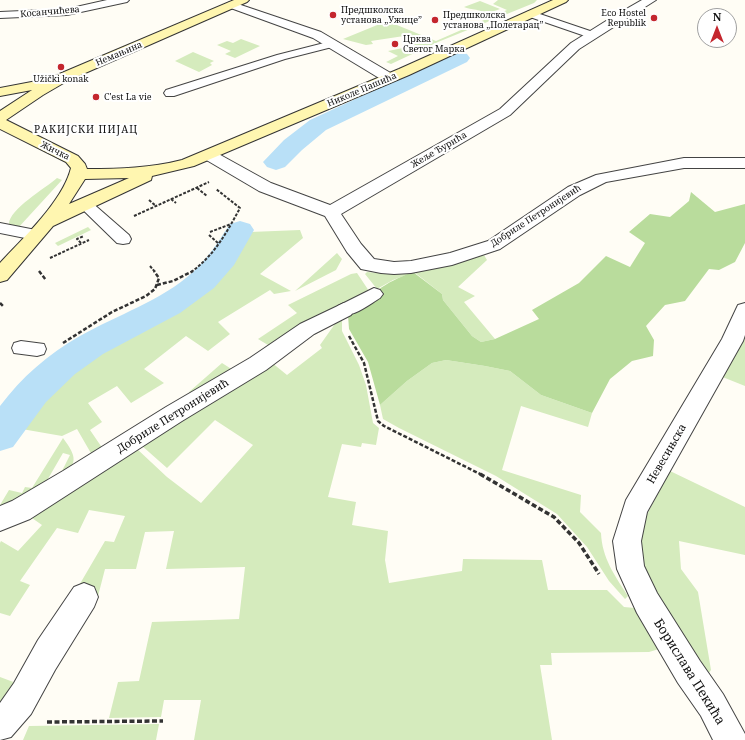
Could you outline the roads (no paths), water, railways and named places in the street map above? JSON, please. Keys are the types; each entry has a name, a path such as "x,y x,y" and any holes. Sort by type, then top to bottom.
{"main road":[{"name":"Немањина","path":"0,118 38,92 62,78 243,0"},
{"name":"Николе Пашића","path":"38,231 85,204 159,171 209,155 389,78 562,0"},
{"path":"0,92 44,84 62,78"},
{"name":"Жичка","path":"0,123 72,159 78,164 78,174"},
{"name":"Николе Пашића","path":"0,275 66,197 78,174 134,174 159,171"}],"street":[{"name":"Косанчићева","path":"0,15 67,12 123,0"},
{"name":"Жеље Ђурића","path":"331,212 505,112 576,46 618,18 650,0"},
{"path":"232,5 317,35 389,78"},
{"path":"209,155 265,187 331,212"},
{"name":"Добриле Петронијевић","path":"331,212 349,242 364,261 381,267 411,267 452,259 494,245 574,191 602,178 684,164 745,162"},
{"name":"Добриле Петронијевић","path":"0,519 21,510 174,414 258,364 307,329 344,310"},
{"name":"Невесињска","path":"647,603 633,575 628,555 627,541 635,510 732,341 745,310"},
{"path":"0,726 8,719 19,705 44,658 84,597"},
{"name":"Борислава Пекића","path":"647,603 712,705 731,740"}],"lane":[{"path":"531,14 592,35"},
{"path":"170,92 281,57 332,44"},
{"path":"85,204 123,239"},
{"path":"0,228 38,231"},
{"path":"344,310 374,294"}],"waterway":[{"path":"276,162 293,145 318,125 460,58"},
{"path":"0,435 33,392 63,364 91,345 168,305 203,280 224,258 240,230"}],"place":[{"name":"Предшколска установа „Ужице”","path":"333,15"},
{"name":"Eco Hostel Republik","path":"654,18"},
{"name":"Предшколска установа „Полетарац”","path":"435,20"},
{"name":"Црква Светог Марка","path":"395,44"},
{"name":"Užički konak","path":"61,67"},
{"name":"C'est La vie","path":"96,97"}],"district":[{"name":"РАКИЈСКИ ПИЈАЦ","path":"86,130"}]}
